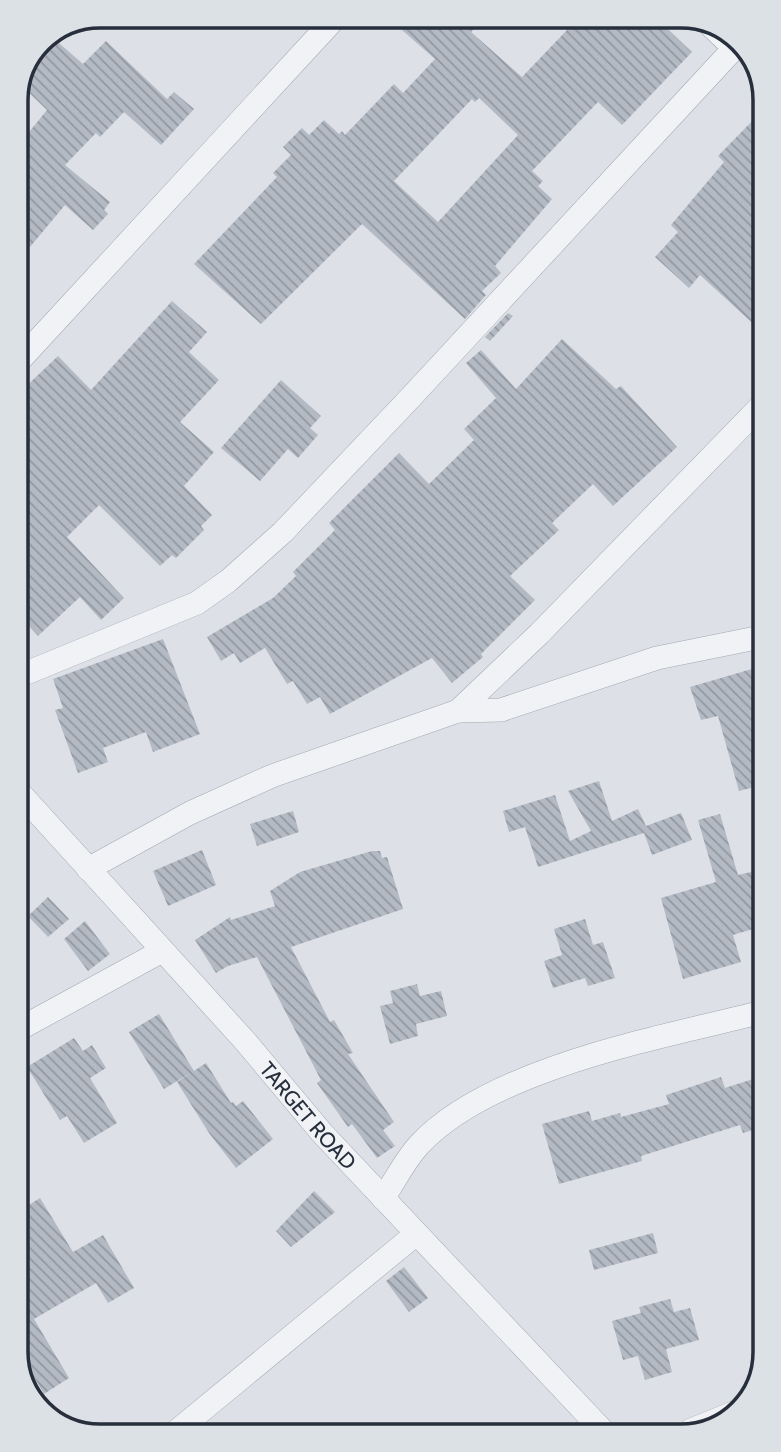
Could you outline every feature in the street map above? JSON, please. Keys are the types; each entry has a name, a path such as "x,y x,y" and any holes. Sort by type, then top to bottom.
{"street":[{"path":"28,351 326,28"},
{"path":"28,672 197,603 228,581 283,532 412,396 732,49"},
{"path":"458,711 539,634 753,414"},
{"path":"88,869 190,813 272,776 458,711 501,710 657,658 753,640"},
{"name":"TARGET ROAD","path":"28,802 383,1198 596,1424"},
{"path":"28,1024 162,951"},
{"path":"383,1198 419,1145 468,1107 544,1071 753,1015"},
{"path":"185,1424 416,1234"}],"building":[{"path":"400,28 475,28 471,32 522,77 567,30 565,28 667,28 692,52 622,125 598,102 532,171 543,181 538,186 552,199 495,266 501,273 482,291 486,295 465,319 362,224 261,324 194,264 277,177 273,173 291,155 283,147 302,128 309,135 324,120 339,134 342,131 345,135 394,84 403,93 435,59","holes":["479,98 518,135 438,222 394,181 472,99 475,102"]},
{"path":"106,41 167,99 174,92 194,109 161,145 124,112 100,137 96,133 65,165 110,202 104,210 108,214 93,230 65,205 30,247 28,133 47,110 29,92 40,60 49,49 58,42 83,64"},
{"path":"753,120 753,324 700,275 689,288 655,257 678,232 671,225 724,162 718,156"},
{"path":"172,301 207,332 189,352 219,380 180,422 214,452 184,486 212,515 201,526 204,530 176,558 172,555 160,566 99,505 67,537 124,598 101,620 80,597 38,636 28,625 28,385 58,356 91,390"},
{"path":"508,313 513,316 490,341 485,337"},
{"path":"562,339 616,389 621,386 677,447 613,506 593,484 552,523 559,530 510,576 535,600 481,654 483,657 452,683 432,658 330,714 320,697 307,704 293,681 287,684 265,648 240,663 234,653 221,661 207,637 273,598 296,576 293,572 335,530 329,523 399,453 429,484 474,440 464,429 496,398 466,363 481,350 516,389"},
{"path":"281,380 321,416 310,428 318,435 298,458 288,449 260,481 221,448"},
{"path":"163,639 200,734 153,752 146,732 103,748 108,762 78,773 55,710 63,708 53,679"},
{"path":"753,669 753,787 739,791 718,716 701,720 690,687"},
{"path":"599,781 612,821 638,809 646,826 681,813 692,840 652,855 644,833 538,867 525,827 509,832 503,811 555,795 570,841 591,831 568,791"},
{"path":"293,811 299,832 257,846 250,824"},
{"path":"720,814 738,875 751,872 753,929 733,935 741,962 683,979 661,898 716,882 698,820"},
{"path":"202,850 216,885 168,906 153,871"},
{"path":"380,851 382,858 387,857 403,909 291,947 330,1022 334,1020 353,1053 348,1054 394,1122 383,1130 395,1146 377,1158 352,1124 348,1127 317,1083 321,1080 257,957 228,966 216,973 195,940 230,917 231,920 275,906 270,891 300,872"},
{"path":"48,897 69,919 48,937 28,916"},
{"path":"585,919 593,945 603,942 615,978 588,986 585,978 553,988 544,961 562,955 554,929"},
{"path":"85,921 110,954 88,971 64,939"},
{"path":"417,984 420,996 441,991 447,1016 416,1024 418,1036 390,1044 380,1006 393,1003 390,991"},
{"path":"159,1014 194,1071 164,1089 129,1032"},
{"path":"74,1038 83,1051 92,1045 106,1068 90,1078 117,1123 84,1143 67,1116 60,1120 28,1066"},
{"path":"206,1063 231,1103 236,1106 243,1101 273,1139 236,1168 209,1133 177,1082"},
{"path":"721,1077 725,1088 753,1079 753,1130 743,1133 740,1125 641,1156 642,1161 559,1184 542,1124 589,1111 592,1121 620,1113 621,1117 669,1104 666,1095"},
{"path":"314,1191 335,1212 291,1247 276,1231"},
{"path":"40,1198 73,1252 103,1235 134,1288 108,1303 96,1283 34,1319 69,1378 44,1394 29,1366 28,1206"},
{"path":"653,1233 658,1253 594,1270 589,1250"},
{"path":"404,1267 428,1298 409,1312 386,1281"},
{"path":"670,1299 674,1312 690,1308 699,1340 666,1349 672,1372 645,1380 638,1356 623,1360 612,1321 641,1313 639,1307"}]}
